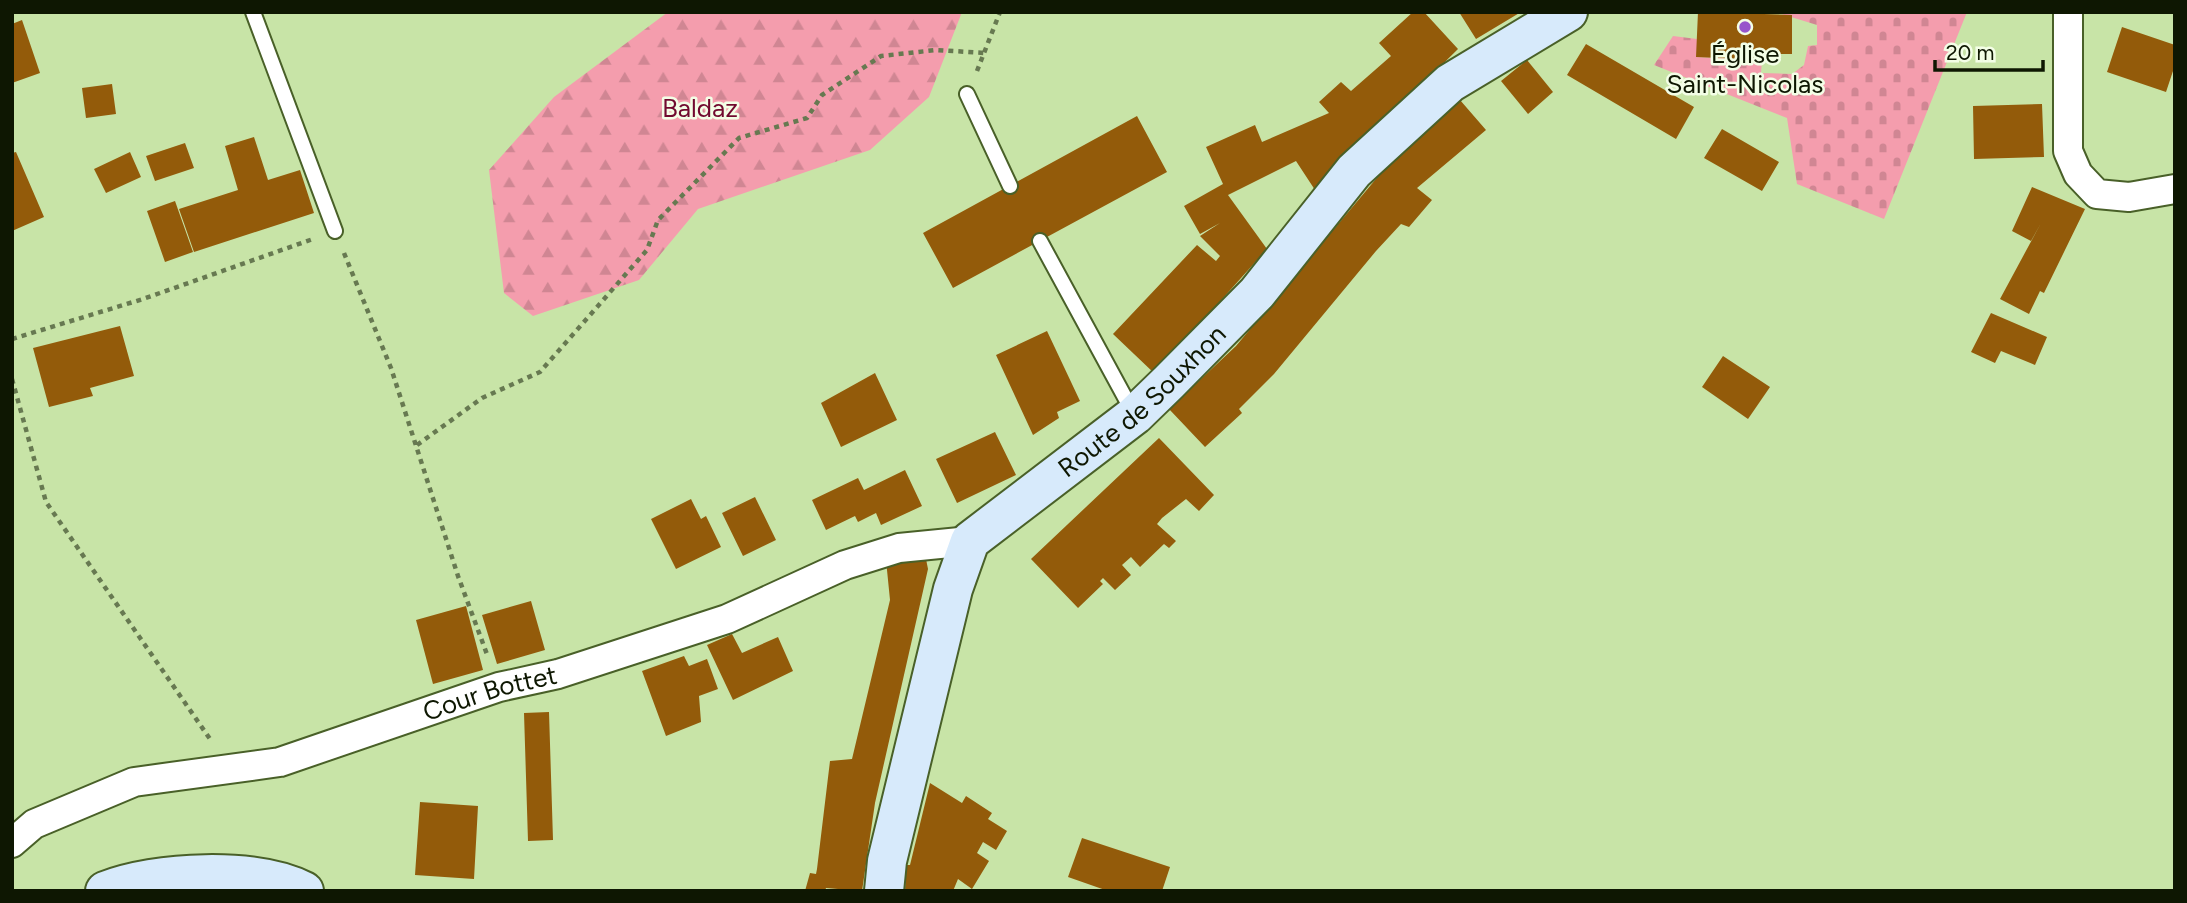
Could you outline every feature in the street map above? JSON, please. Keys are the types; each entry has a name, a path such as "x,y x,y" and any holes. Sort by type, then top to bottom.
{"street":[{"name":"Route de Souxhon","path":"970,541 1135,415 1257,293 1364,162 1450,83 1568,12"},
{"path":"2068,12 2068,151 2078,174 2097,194 2129,198 2175,189"},
{"path":"884,891 887,862 953,589 970,541"},
{"name":"Cour Bottet","path":"12,843 34,824 134,782 280,762 499,687 558,674 727,619 845,565 899,548 970,541"},
{"path":"105,891 121,885 173,875 234,874 296,886 304,891"}],"lane":[{"path":"253,12 335,231"},
{"path":"967,94 1010,186"},
{"path":"1040,241 1135,415"}],"path":[{"path":"417,445 482,398 540,372 647,250 659,220 740,138 807,118 822,95 881,56 936,50 985,53 1000,12"},
{"path":"12,339 143,299 335,231 391,368 458,576 499,687"},
{"path":"12,379 46,502 230,768"}],"green space":[{"name":"Baldaz","path":"668,12 962,12 929,97 870,150 698,209 639,280 533,316 504,293 489,170 554,97"},
{"path":"1775,12 1967,12 1884,219 1797,184 1787,118 1654,65 1673,36 1697,39 1697,57 1762,60 1761,73 1792,74 1804,65 1808,46 1817,45 1817,25"}],"building":[{"path":"1413,12 1424,12 1458,49 1315,190 1296,161 1228,195 1267,249 1155,374 1113,334 1197,245 1216,261 1220,256 1200,236 1220,223 1200,234 1184,206 1223,184 1206,147 1255,125 1262,142 1329,113 1319,102 1341,82 1351,91 1391,56 1379,43"},
{"path":"1459,12 1521,12 1476,39"},
{"name":"Église Saint-Nicolas","path":"1698,12 1792,15 1792,54 1762,54 1762,60 1696,57"},
{"path":"22,20 40,73 12,83 12,24"},
{"path":"2122,27 2175,45 2175,65 2166,92 2107,72"},
{"path":"1586,44 1694,107 1676,139 1567,75"},
{"path":"1527,60 1553,92 1528,114 1501,81"},
{"path":"112,84 116,114 86,118 82,88"},
{"path":"1460,100 1486,130 1417,188 1432,200 1409,227 1401,224 1376,251 1274,374 1239,409 1242,413 1205,447 1169,409 1236,346 1391,161"},
{"path":"2042,104 2044,157 1974,159 1973,106"},
{"path":"1137,116 1167,172 953,288 923,233"},
{"path":"1722,129 1779,162 1762,191 1704,158"},
{"path":"254,137 268,180 300,170 314,213 194,252 179,209 238,190 225,146"},
{"path":"185,143 194,168 155,181 146,156"},
{"path":"16,152 44,217 12,231 12,153"},
{"path":"130,152 141,177 106,193 94,169"},
{"path":"2032,187 2085,209 2044,293 2040,291 2029,314 2000,299 2041,223 2031,241 2012,231"},
{"path":"175,201 193,252 165,262 147,211"},
{"path":"1991,313 2047,337 2035,365 2001,351 1995,363 1971,352"},
{"path":"120,326 134,376 90,388 93,396 49,407 33,348"},
{"path":"1047,331 1080,401 1057,412 1059,418 1033,435 996,355"},
{"path":"1723,356 1770,387 1748,419 1702,387"},
{"path":"875,373 897,420 841,447 821,403"},
{"path":"995,432 1016,475 957,503 936,459"},
{"path":"1159,438 1214,495 1199,511 1186,499 1162,518 1157,524 1176,541 1169,548 1164,544 1140,567 1131,557 1122,565 1131,575 1115,590 1103,578 1100,581 1103,584 1078,608 1031,559"},
{"path":"905,470 922,506 881,525 876,513 858,522 855,516 826,530 812,500 858,478 864,490"},
{"path":"755,497 776,540 743,556 722,513"},
{"path":"691,499 701,519 706,516 721,547 676,569 651,519"},
{"path":"925,554 928,569 875,803 862,891 826,888 825,891 805,891 810,873 816,874 817,869 830,761 852,759 890,600 886,560"},
{"path":"531,601 545,650 497,664 482,615"},
{"path":"466,606 483,670 433,684 416,620"},
{"path":"732,634 742,653 778,637 793,671 733,700 707,645"},
{"path":"684,656 689,666 707,659 718,689 699,696 701,722 666,736 642,671"},
{"path":"549,712 553,840 528,841 524,713"},
{"path":"930,783 962,803 966,796 992,813 988,819 1007,831 996,850 983,842 977,853 989,861 972,889 958,879 953,891 905,891 906,865 910,865"},
{"path":"420,802 478,806 474,879 415,875"},
{"path":"1082,838 1170,867 1162,891 1108,891 1068,877"}],"place":[{"name":"Église Saint-Nicolas","path":"1745,27"}]}
